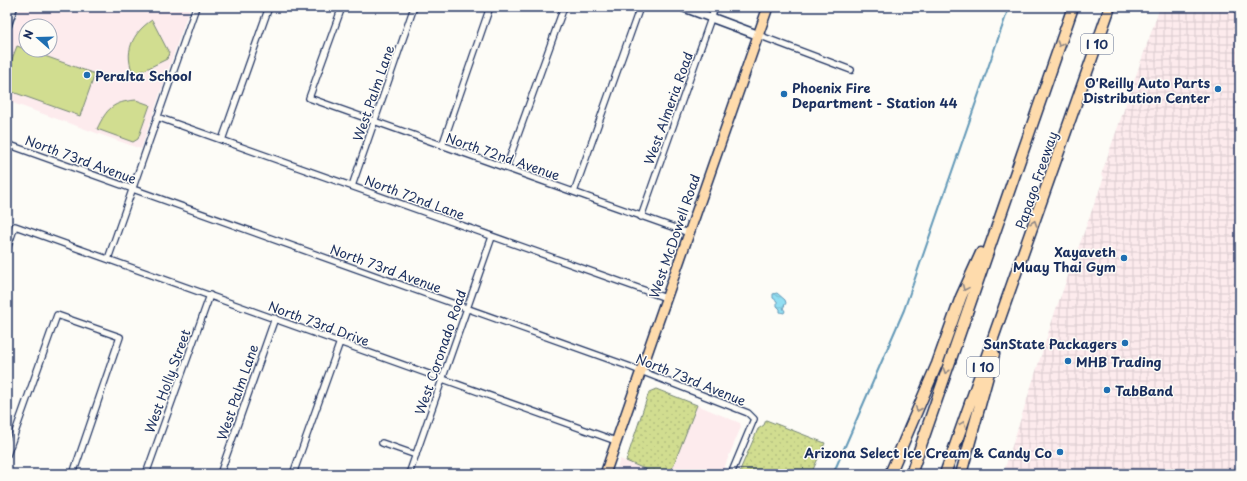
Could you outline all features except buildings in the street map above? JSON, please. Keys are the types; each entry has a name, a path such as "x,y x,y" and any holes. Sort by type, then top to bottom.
{"highway":[{"name":"Papago Freeway","path":"911,474 1073,7"},
{"name":"Papago Freeway","path":"945,474 1110,7"},
{"path":"1084,81 1118,7"},
{"path":"890,474 937,364 962,297 1015,176"},
{"path":"961,474 1021,260"}],"main road":[{"name":"West McDowell Road","path":"605,474 640,370 768,7"}],"street":[{"path":"7,25 13,7"},
{"path":"108,259 196,7"},
{"path":"222,140 269,7"},
{"name":"North 72nd Avenue","path":"342,7 309,98 689,233"},
{"name":"West Palm Lane","path":"352,186 414,7"},
{"path":"442,146 490,7"},
{"path":"506,168 564,7"},
{"path":"574,192 640,7"},
{"path":"683,7 851,70"},
{"name":"West Almeria Road","path":"641,217 715,7"},
{"name":"North 72nd Lane","path":"157,117 666,298"},
{"name":"North 73rd Avenue","path":"7,144 640,370 748,414 754,419 731,474"},
{"name":"North 73rd Drive","path":"7,249 15,226 616,441"},
{"name":"West Coronado Road","path":"409,474 492,237"},
{"name":"West Holly Street","path":"146,474 210,295"},
{"path":"7,455 57,315 120,337 73,474"},
{"name":"West Palm Lane","path":"220,474 275,318"},
{"path":"293,474 340,342"},
{"path":"382,443 416,455"}],"shaded area":[{"name":"Peralta School","path":"20,7 190,7 141,149 7,101 7,45"},
{"path":"1160,7 1240,7 1240,474 1003,474 1055,312 1104,177 1101,175"},
{"path":"697,405 740,423 741,427 723,474 670,474"},
{"path":"620,459 656,474 615,474"}],"green space":[{"path":"152,20 169,53 167,59 134,75 129,59 131,44 139,31"},
{"path":"17,46 18,58 50,58 95,74 80,116 7,90 7,72"},
{"path":"136,100 150,105 138,139 133,142 97,129 104,116 112,107 122,102"},
{"path":"656,389 697,405 670,474 656,474 626,461 649,392"},
{"path":"766,420 825,443 811,474 742,474 740,470 758,429 764,425"}],"water":[{"path":"777,293 785,300 786,303 783,308 785,311 784,313 780,312 780,309 777,306 777,301 773,298 773,294"}],"waterway":[{"path":"833,474 904,310 1009,7"}],"place":[{"name":"Peralta School","path":"87,75"},
{"name":"O'Reilly Auto Parts Distribution Center","path":"1218,89"},
{"name":"Phoenix Fire Department - Station 44","path":"784,94"},
{"name":"Xayaveth Muay Thai Gym","path":"1124,258"},
{"name":"SunState Packagers","path":"1125,343"},
{"name":"MHB Trading","path":"1068,361"},
{"name":"TabBand","path":"1107,390"},
{"name":"Arizona Select Ice Cream & Candy Co","path":"1060,452"}]}
